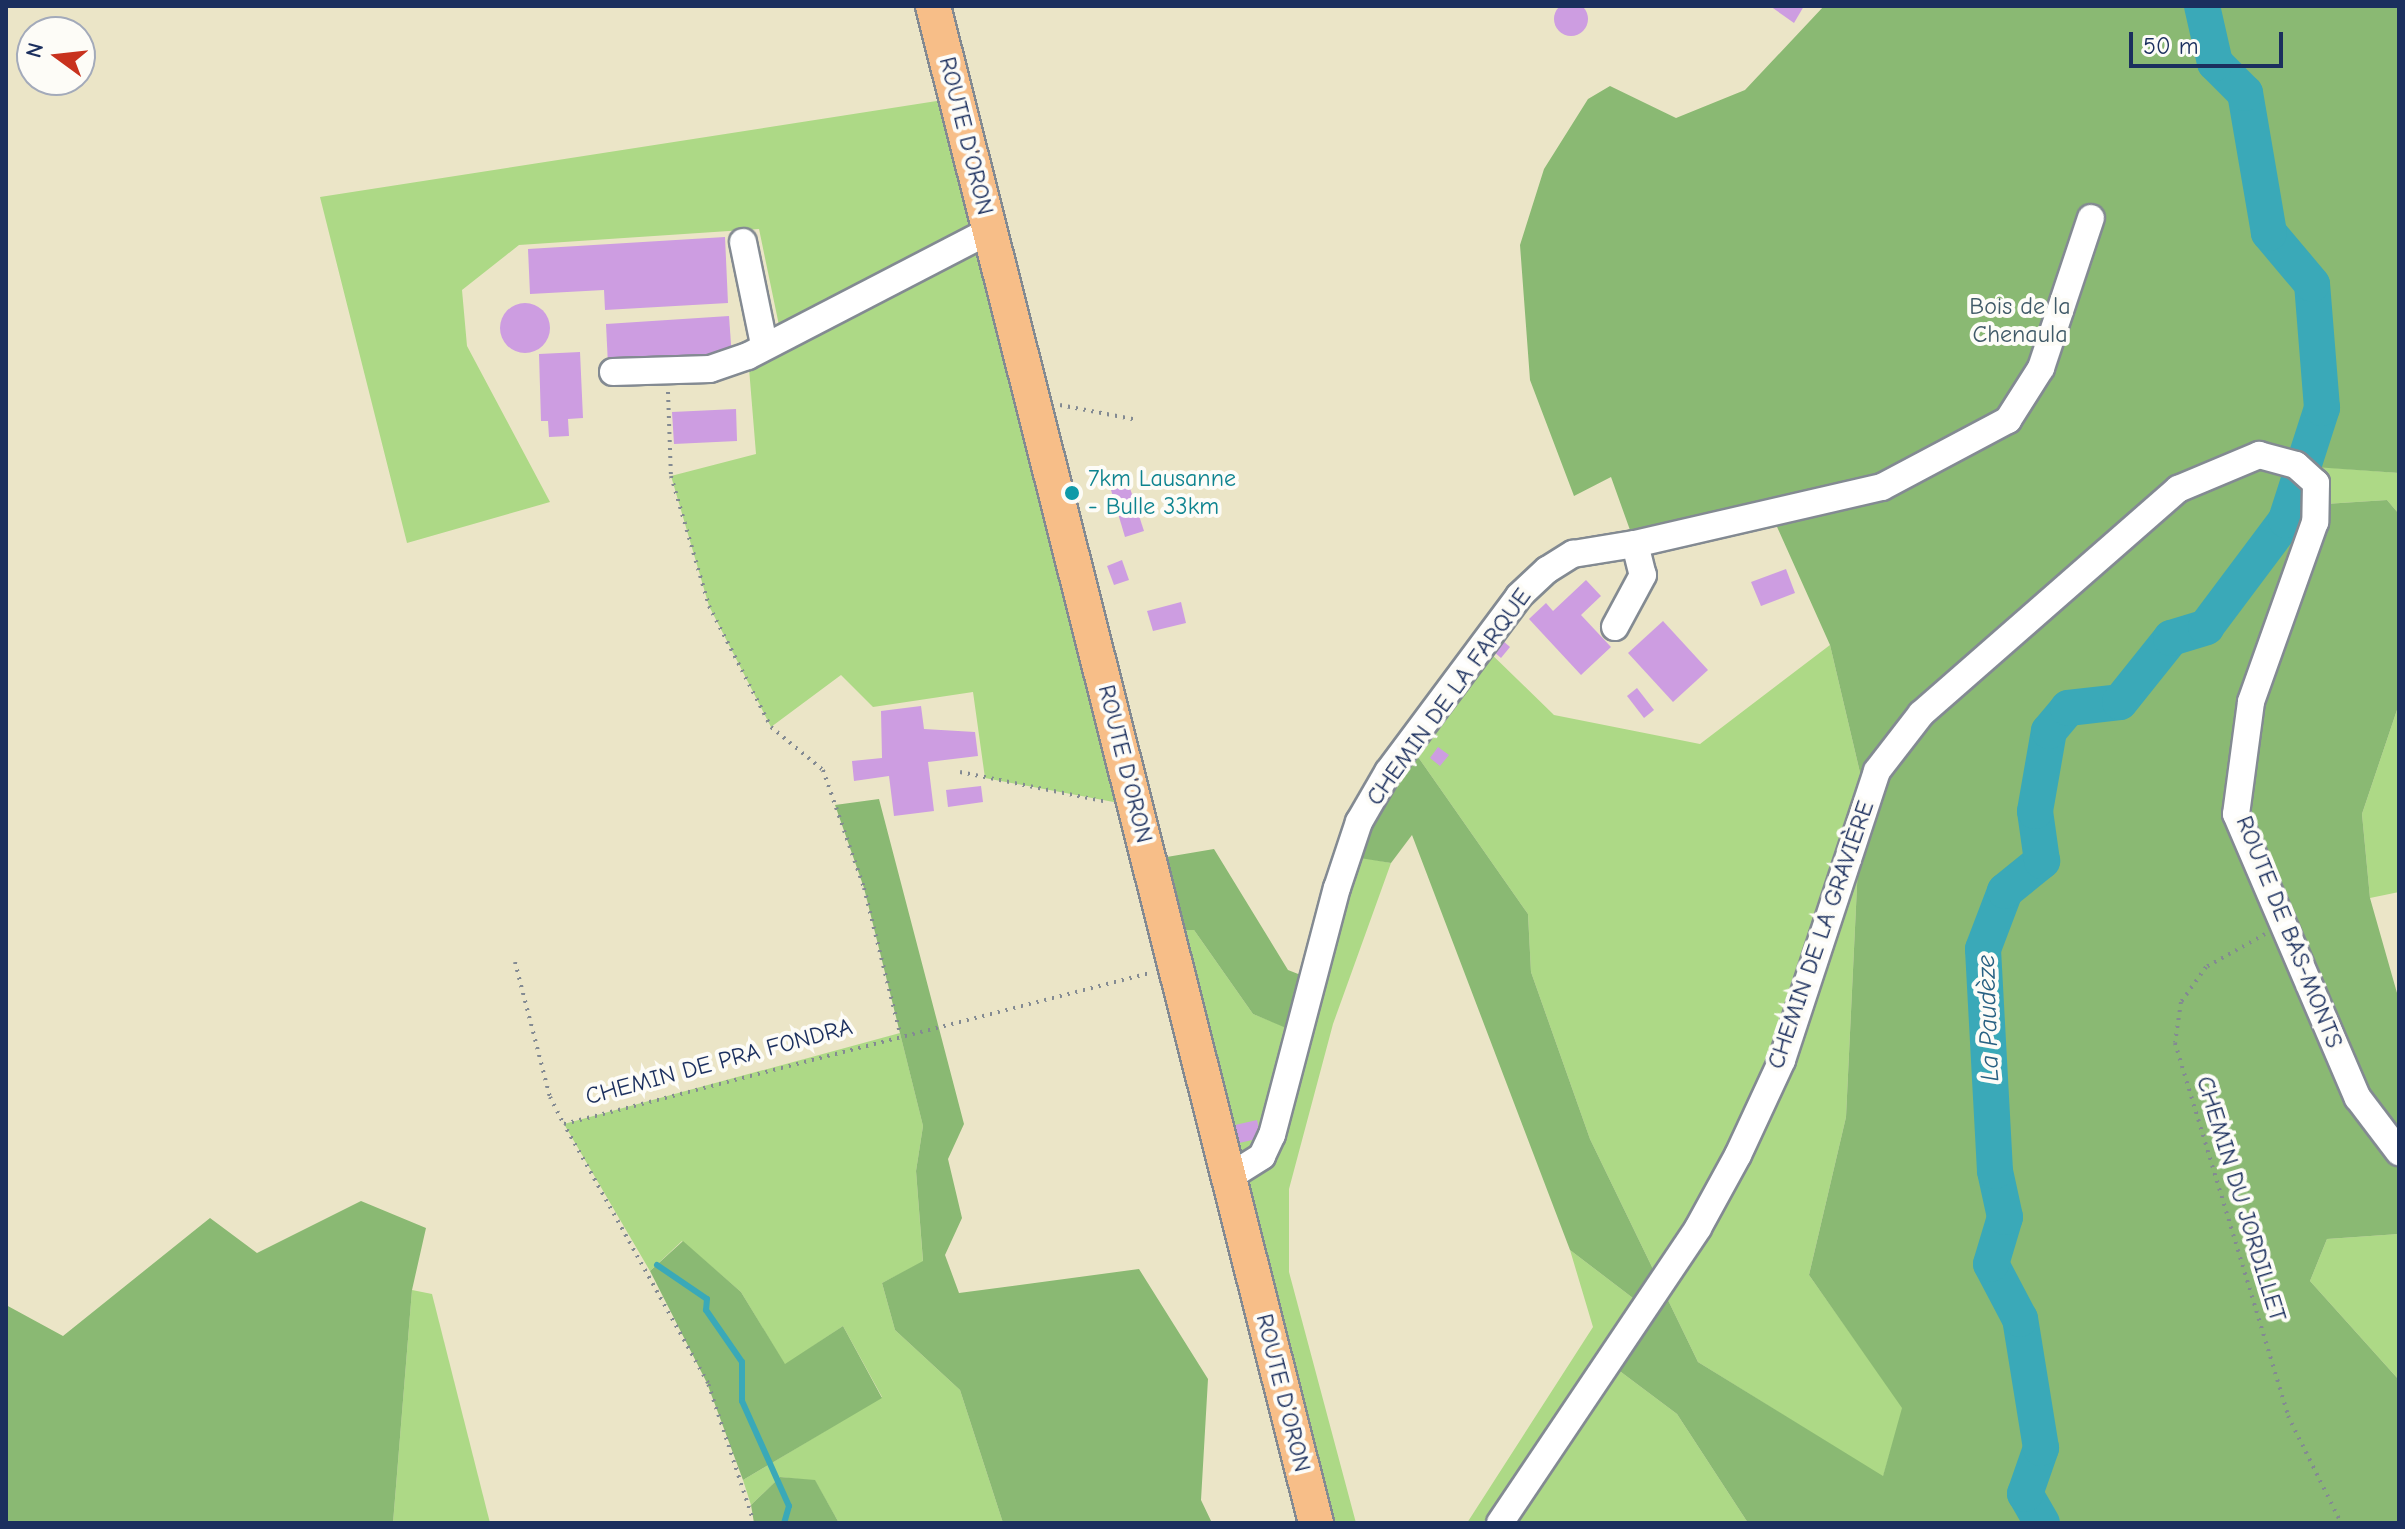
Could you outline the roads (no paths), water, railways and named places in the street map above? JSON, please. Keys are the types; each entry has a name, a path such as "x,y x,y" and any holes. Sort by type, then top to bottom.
{"main road":[{"name":"ROUTE D'ORON","path":"933,6 1316,1523"}],"street":[{"name":"CHEMIN DE LA FARQUE","path":"1229,1177 1262,1156 1272,1135 1337,888 1373,795 1519,596 1573,554 1635,544 1882,487 2008,420 2041,368 2091,218"},
{"path":"613,372 710,369 989,231"},
{"path":"743,242 764,344"},
{"name":"ROUTE DE BAS-MONTS","path":"2259,455 2296,465 2316,483 2315,522 2251,702 2236,814 2358,1098 2399,1152"},
{"name":"CHEMIN DE LA GRAVIÈRE","path":"1500,1523 1690,1241 1738,1155 1782,1060 1877,771 1921,714 2178,489 2259,455"},
{"path":"1615,627 1643,575 1635,544"}],"waterway":[{"name":"La Paudèze","path":"2042,1523 2025,1494 2041,1448 2020,1319 1991,1264 2005,1217 1995,1171 1983,949 2005,891 2042,861 2035,811 2049,731 2068,708 2120,702 2171,638 2206,627 2286,520 2322,408 2312,284 2269,233 2245,93 2215,63 2202,6"},
{"path":"657,1265 707,1299 706,1310 742,1362 742,1401 789,1506 784,1523"}],"place":[{"name":"7km Lausanne - Bulle 33km","path":"1072,493"}],"park label":[{"name":"Bois de la Chenaula","path":"2020,321"}]}
